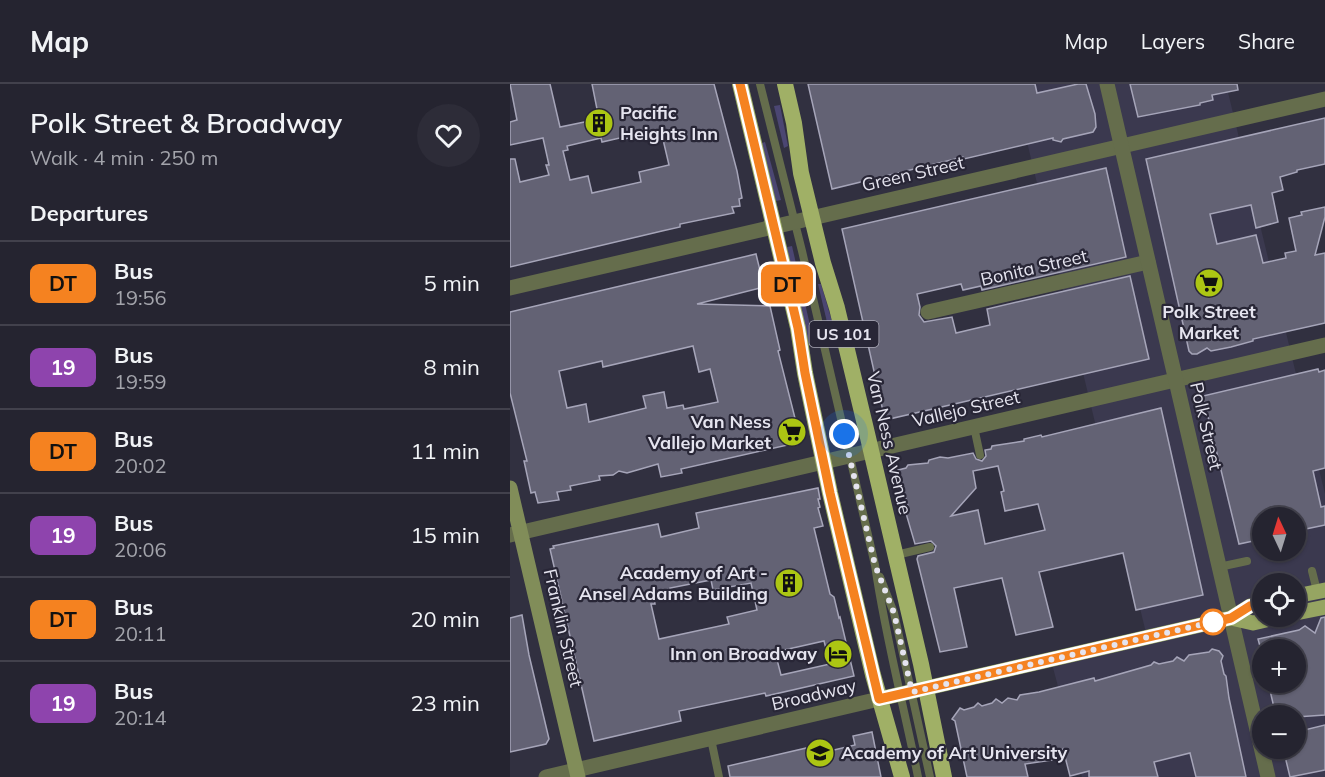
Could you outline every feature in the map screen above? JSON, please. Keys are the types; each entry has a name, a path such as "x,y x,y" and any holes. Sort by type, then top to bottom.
{"highway":[{"name":"US 101","path":"740,84 798,328 805,373 879,699 902,777"},
{"name":"Van Ness Avenue","path":"785,84 812,218 837,308 896,555 913,691 944,777"}],"main road":[{"name":"Franklin Street","path":"510,488 515,534 577,774"},
{"path":"1306,594 1321,590"},
{"name":"Broadway","path":"879,699 1231,618 1252,606"},
{"path":"1306,611 1325,607"},
{"name":"Broadway","path":"1231,618 1252,623"}],"street":[{"name":"Polk Street","path":"1107,84 1268,777"},
{"name":"Green Street","path":"510,288 1325,99"},
{"name":"Bonita Street","path":"928,312 1148,262"},
{"name":"Vallejo Street","path":"515,534 1325,345"},
{"name":"Broadway","path":"546,777 577,774 879,699"}],"lane":[{"path":"760,84 850,456 875,565 882,615 913,691 930,777"},
{"path":"974,427 980,455"},
{"path":"896,555 930,547"},
{"path":"1219,567 1247,561"},
{"path":"1312,571 1321,590"},
{"path":"913,691 918,777"},
{"path":"711,739 719,777"}],"shaded area":[{"path":"1013,84 1226,84 1325,494 1325,777 1082,777 1051,660 1147,637"},
{"path":"780,105 788,146 784,148 774,106"},
{"path":"765,142 781,200 776,201 762,143"},
{"path":"792,246 814,343 809,345 787,247"},
{"path":"818,284 821,284 837,338 831,339"}],"building":[{"path":"510,84 550,84 560,127 599,119 592,84 714,84 737,171 742,198 739,199 740,206 732,207 734,213 680,224 680,227 510,267 510,159 515,159 520,182 549,175 543,138 510,145 510,122 517,120","holes":["661,131 669,165 639,172 641,182 592,193 588,176 570,180 563,151 568,150 567,146 601,138 602,142"]},
{"path":"808,84 1035,84 1037,93 1086,84 1095,114 1096,127 1093,132 1063,139 1061,142 1053,138 832,189"},
{"path":"1130,84 1237,84 1238,90 1212,95 1213,100 1200,103 1200,105 1138,117"},
{"path":"1325,118 1325,164 1297,170 1297,172 1280,177 1283,190 1272,193 1278,222 1256,228 1251,205 1210,214 1217,244 1256,235 1263,263 1286,258 1285,253 1296,251 1289,218 1302,215 1301,212 1325,207 1325,217 1315,255 1325,253 1325,323 1253,339 1253,341 1231,347 1211,351 1207,348 1197,354 1192,354 1189,351 1146,159"},
{"path":"1106,168 1126,257 982,290 981,286 963,290 961,284 917,294 919,315 924,322 952,317 956,333 990,325 987,309 1130,276 1149,359 885,420 842,229"},
{"path":"756,254 764,287 697,304 770,306 780,350 778,351 801,442 681,469 682,473 661,477 658,464 627,473 619,471 613,475 599,476 600,480 570,486 571,490 557,492 559,500 538,503 535,492 531,493 524,461 527,461 510,393 510,312","holes":["693,346 699,372 710,369 718,402 684,409 683,405 667,408 664,392 643,396 646,408 589,422 586,404 567,408 559,371 602,361 603,367"]},
{"path":"1318,369 1319,372 1325,370 1325,468 1313,471 1321,507 1325,506 1325,525 1306,529 1306,507 1252,507 1252,541 1239,544 1203,396"},
{"path":"1161,408 1203,595 1136,610 1123,553 1039,572 1053,627 1016,635 1002,578 954,588 967,647 940,652 917,559 918,556 934,552 936,546 931,541 915,544 905,510 908,506 898,470 908,465 928,463 929,460 940,457 948,458 973,453 976,459 982,461 986,456 985,450 991,449 992,446 1024,441 1024,439 1041,435 1042,437","holes":["998,466 1004,491 1001,492 1005,511 1038,504 1045,530 985,544 978,510 951,516 976,488 973,471"]},
{"path":"818,488 820,507 818,508 823,526 814,528 830,594 834,597 840,617 854,676 766,696 765,693 679,711 681,721 594,741 550,549 554,548 553,546 658,524 661,537 699,528 696,513","holes":["711,580 713,590 751,583 757,610 727,617 729,624 659,639 651,604 655,604 654,598 671,595 670,588","824,641 830,664 781,675 775,652"]},
{"path":"522,615 549,739 546,744 510,752 510,618"},
{"path":"1325,617 1325,715 1306,716 1306,705 1273,705 1271,693 1306,693 1306,639 1258,639 1306,627 1315,633 1321,618"},
{"path":"1212,649 1219,651 1223,656 1221,661 1246,777 1196,777 1190,753 1154,762 1158,777 1089,777 1089,771 1070,776 1063,749 1052,760 1025,764 1028,777 967,777 955,721 952,719 960,708 964,710 978,703 982,706 996,699 1002,703 1008,698 1017,700 1020,695 1094,678 1095,681 1151,665 1154,662 1159,664 1173,661 1177,657 1184,661 1189,655 1209,652"},
{"path":"1325,725 1325,770 1290,777 1286,759 1306,759 1306,730"},
{"name":"Academy of Art University","path":"872,732 881,777 730,777 728,766 815,746 817,754 855,745 853,736"}],"bus line":[{"name":"DT","path":"740,84 798,328 830,493 879,699 1231,618 1252,606"}],"place":[{"name":"Pacific Heights Inn","path":"599,123"},
{"name":"Polk Street Market","path":"1209,283"},
{"name":"Van Ness Vallejo Market","path":"792,432"},
{"name":"Academy of Art - Ansel Adams Building","path":"789,583"},
{"name":"Inn on Broadway","path":"838,654"},
{"name":"Academy of Art University","path":"820,753"}],"route":[{"path":"844,434 875,565 894,613 912,692 1213,622"}]}
